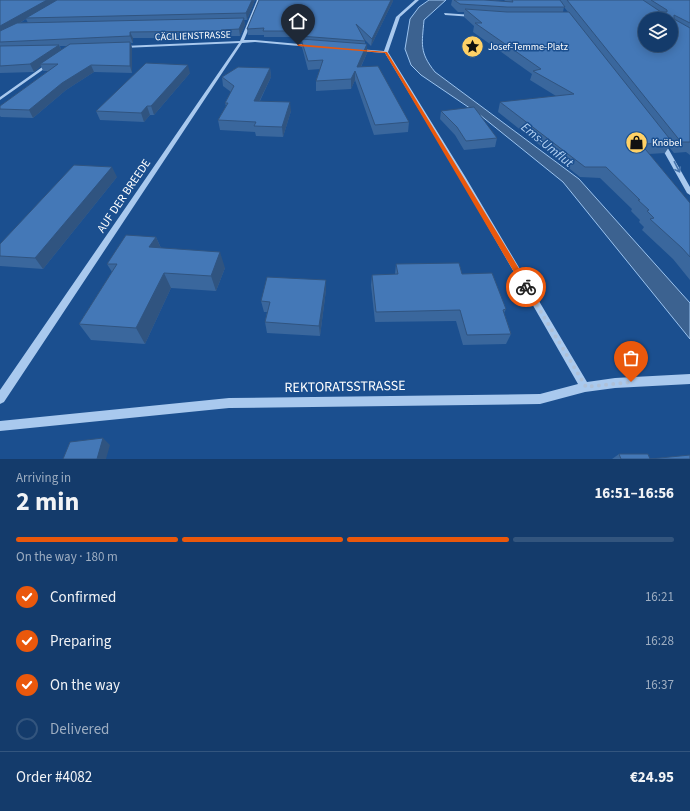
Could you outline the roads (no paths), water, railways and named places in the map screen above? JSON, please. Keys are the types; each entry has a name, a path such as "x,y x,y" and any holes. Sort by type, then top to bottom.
{"street":[{"name":"AUF DER BREEDE","path":"0,399 241,42 260,0"},
{"path":"386,52 398,17 418,0"},
{"path":"444,14 475,16"},
{"path":"242,22 249,22"},
{"name":"CÄCILIENSTRASSE","path":"116,47 256,42 316,47"},
{"path":"354,50 386,52"},
{"path":"386,52 586,387"},
{"path":"0,99 52,62"},
{"path":"657,136 667,148 690,193"},
{"name":"REKTORATSSTRASSE","path":"0,426 229,403 540,399 586,387 615,383 690,378"}],"water":[{"path":"429,0 446,0 424,20 422,42 424,53 426,59 435,72 579,179 690,303 690,339 563,182 480,115 421,75 411,65 405,49 410,19 419,7"}],"place":[{"name":"Josef-Temme-Platz","path":"473,47"},
{"name":"Knöbel","path":"636,143"}],"water label":[{"name":"Ems-Umflut","path":"547,145"}]}
